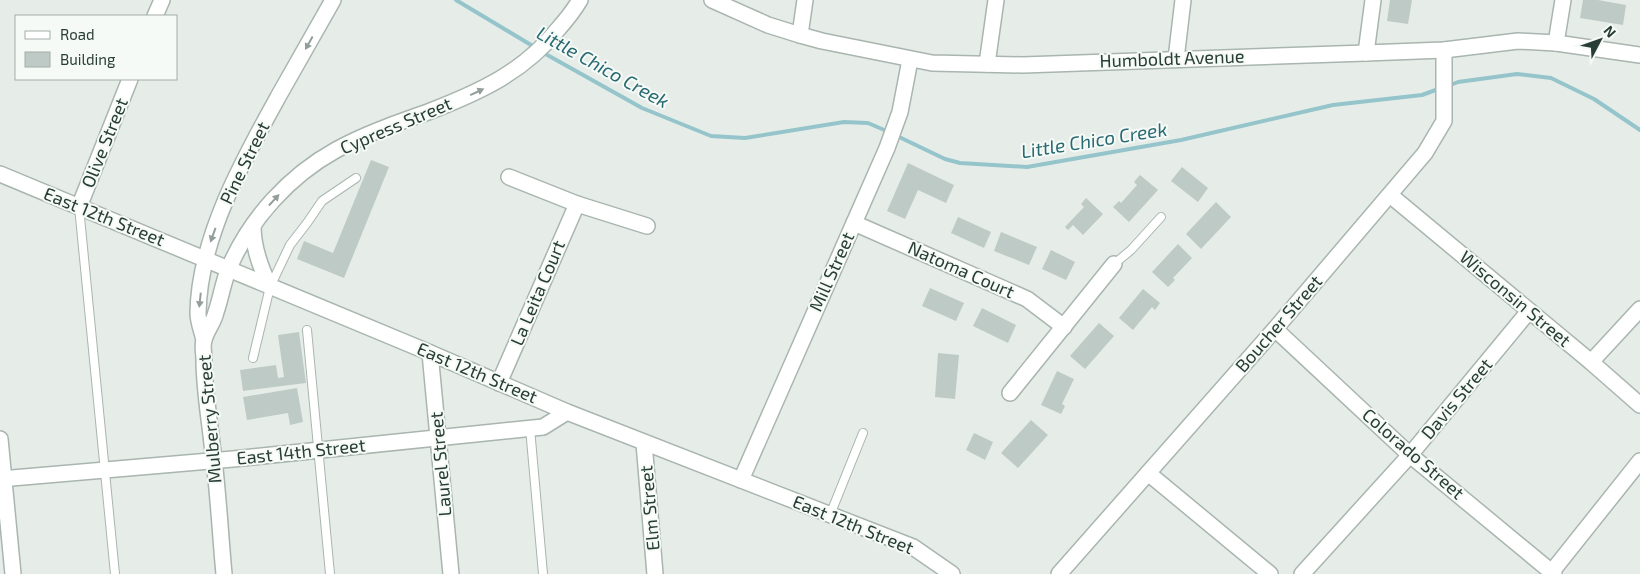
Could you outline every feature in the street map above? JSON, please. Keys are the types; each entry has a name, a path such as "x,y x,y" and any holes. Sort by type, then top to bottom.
{"street":[{"path":"156,15 162,0"},
{"name":"Pine Street","path":"204,340 198,315 206,260 229,192 251,146 333,0"},
{"name":"Cypress Street","path":"229,269 253,226 274,199 295,179 323,158 372,133 476,93 498,81 540,50 580,0"},
{"name":"Humboldt Avenue","path":"712,0 768,25 800,35 910,60 932,63 1023,65 1366,53 1444,50 1518,41 1556,43 1640,55"},
{"path":"800,35 805,0"},
{"path":"987,64 996,0"},
{"path":"1176,59 1182,0"},
{"path":"1366,53 1373,0"},
{"path":"1556,43 1563,0"},
{"name":"Boucher Street","path":"1059,574 1275,329 1425,153 1444,121 1444,50"},
{"name":"Mill Street","path":"741,480 887,148 900,112 910,60"},
{"name":"Olive Street","path":"79,207 130,80"},
{"name":"East 12th Street","path":"0,174 567,412 913,547 952,574"},
{"path":"509,177 577,204 647,226"},
{"name":"Wisconsin Street","path":"1390,195 1592,362 1640,405"},
{"name":"La Leita Court","path":"499,383 577,204"},
{"name":"Natoma Court","path":"854,223 1028,299 1064,327"},
{"path":"253,226 253,241 270,287"},
{"path":"1010,393 1114,264"},
{"name":"Mulberry Street","path":"224,574 214,461 204,379 204,340 214,320 229,269"},
{"path":"1592,362 1640,309"},
{"name":"Davis Street","path":"1302,574 1410,454 1529,311"},
{"name":"Colorado Street","path":"1275,329 1410,454 1552,573"},
{"name":"Laurel Street","path":"430,353 451,574"},
{"name":"East 14th Street","path":"2,479 214,461 543,427 567,412"},
{"path":"0,439 2,479 13,574"},
{"name":"Elm Street","path":"644,443 655,574"},
{"path":"1552,573 1640,461"},
{"path":"1148,473 1270,574"}],"lane":[{"path":"252,358 270,287 290,245 322,201 356,178"},
{"path":"79,207 116,574"},
{"path":"1114,264 1132,250 1161,217"},
{"path":"307,330 330,574"},
{"path":"530,428 543,574"},
{"path":"830,515 864,432"}],"building":[{"path":"1390,0 1412,0 1408,24 1387,21"},
{"path":"1583,0 1598,0 1626,5 1623,25 1580,18"},
{"path":"371,160 389,167 344,278 297,259 304,241 333,253"},
{"path":"908,163 954,185 946,203 918,190 905,219 887,211"},
{"path":"1182,167 1208,188 1198,202 1171,181"},
{"path":"1140,175 1158,190 1129,222 1113,207 1119,201 1121,203 1137,185 1134,182"},
{"path":"1086,198 1103,214 1083,235 1073,225 1068,230 1065,227 1084,207 1081,204"},
{"path":"1216,202 1231,217 1201,249 1186,234"},
{"path":"958,217 991,232 984,248 951,233"},
{"path":"1001,232 1037,247 1029,265 994,251"},
{"path":"1178,244 1192,258 1173,278 1175,280 1168,287 1152,272"},
{"path":"1051,250 1075,262 1066,280 1042,269"},
{"path":"930,288 964,303 956,321 922,306"},
{"path":"1143,289 1160,303 1155,310 1152,307 1133,330 1119,318"},
{"path":"982,308 1016,325 1008,343 973,326"},
{"path":"1099,323 1114,336 1085,369 1070,356"},
{"path":"299,332 306,383 243,391 240,370 276,365 278,378 284,377 278,335"},
{"path":"938,353 959,355 955,399 935,397"},
{"path":"1057,371 1074,379 1062,404 1065,406 1061,414 1041,405"},
{"path":"297,388 303,422 290,425 288,413 247,420 243,397"},
{"path":"1031,420 1048,435 1018,468 1001,453"},
{"path":"974,433 993,442 985,460 966,450"}],"waterway":[{"name":"Little Chico Creek","path":"456,0 536,48"},
{"name":"Little Chico Creek","path":"542,52 642,108 711,136 745,138 844,122 868,123 889,132"},
{"name":"Little Chico Creek","path":"1448,86 1458,82 1517,74 1551,78 1594,99 1640,130"},
{"name":"Little Chico Creek","path":"895,135 945,159 960,163 1027,167 1181,140 1333,105 1422,95 1441,88"}]}
